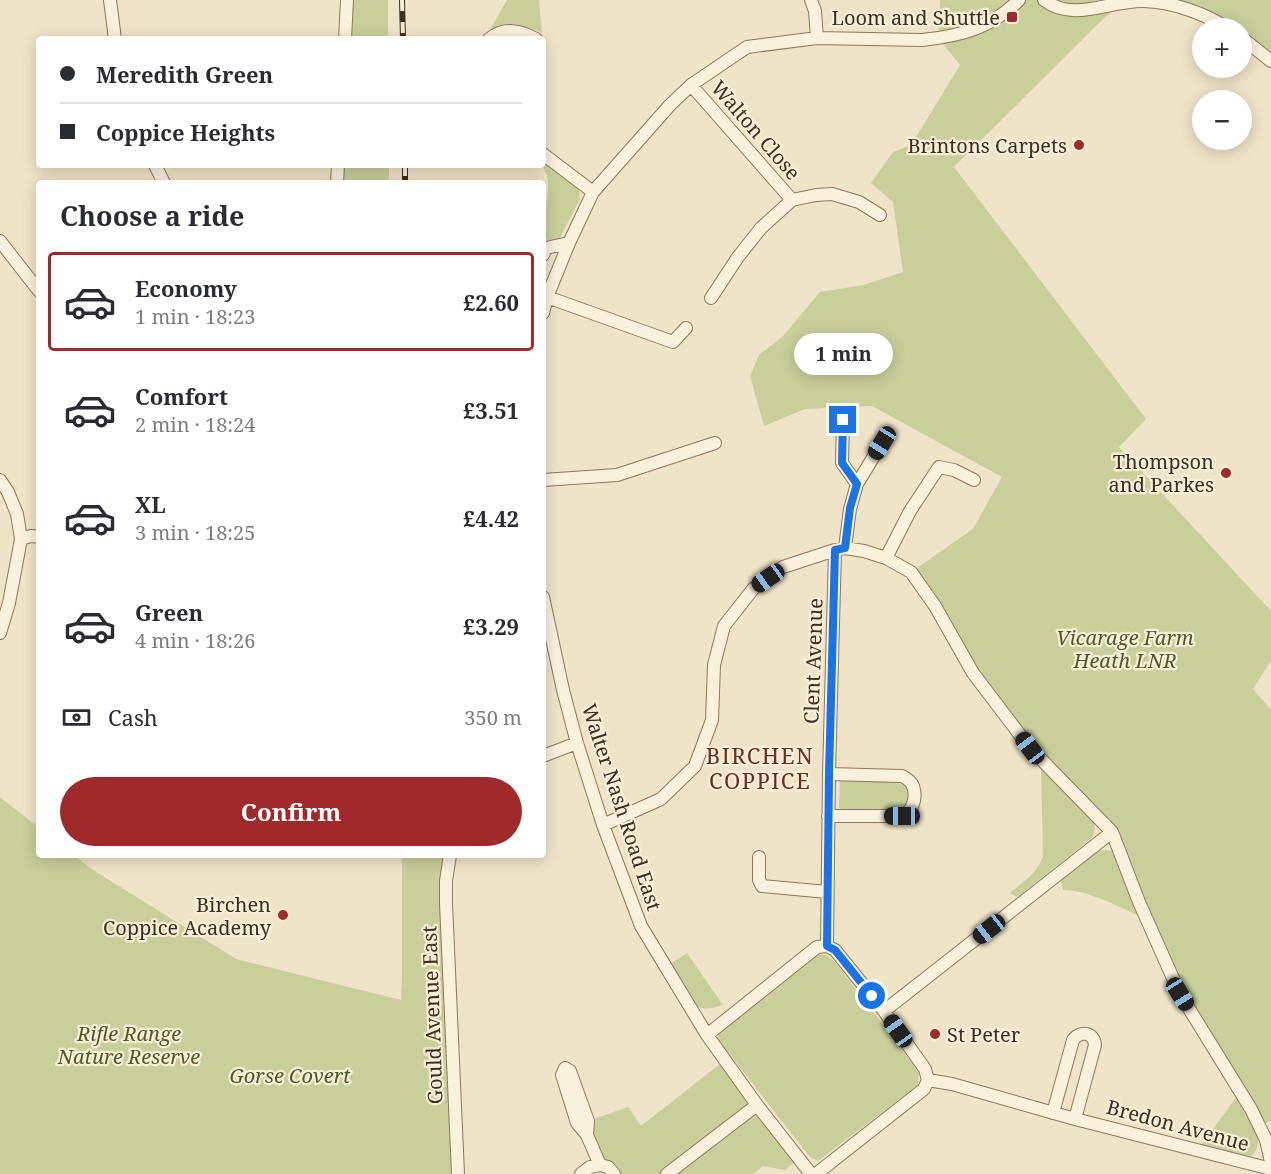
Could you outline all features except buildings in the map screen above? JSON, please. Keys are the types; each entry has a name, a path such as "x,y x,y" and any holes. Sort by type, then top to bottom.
{"street":[{"path":"110,0 115,36"},
{"path":"345,36 347,0"},
{"path":"811,0 815,11 817,38"},
{"path":"546,303 569,243 593,192 670,105 691,85 747,47 817,38 922,40 938,38 967,32 988,24 1007,12 1019,0"},
{"path":"1044,0 1062,9 1076,11 1122,2 1144,1 1166,4 1208,18"},
{"path":"494,36 501,32 512,31 524,32 531,36"},
{"path":"1252,46 1271,61"},
{"name":"Walton Close","path":"691,85 792,200"},
{"path":"546,156 593,192"},
{"name":"Walton Close","path":"711,298 738,256 761,228 792,200 832,194 859,202 880,215"},
{"path":"0,241 36,287"},
{"path":"546,248 569,243"},
{"path":"548,297 673,342 686,328"},
{"path":"843,420 842,463 857,484"},
{"path":"546,480 617,475 715,443"},
{"name":"Clent Avenue","path":"827,946 829,774 840,549 857,484 882,443"},
{"path":"886,558 910,511 939,467 954,470 974,480"},
{"path":"0,480 17,514 21,539 9,603 0,633"},
{"path":"21,539 36,537"},
{"path":"603,825 661,799 695,766 712,720 714,664 724,626 753,589 783,567 840,549 864,550 886,558 911,572 935,606 973,673 1023,739 1112,832 1139,902 1180,994 1251,1109 1266,1140 1271,1162"},
{"name":"Walter Nash Road East","path":"546,611 563,690 578,743 603,825 641,926 707,1035 758,1105 813,1174"},
{"path":"546,755 578,743"},
{"path":"828,816 902,816 909,813 913,806 914,795 913,785 902,776 829,774"},
{"path":"884,1011 1112,832"},
{"path":"759,857 759,880 762,886 827,892"},
{"name":"Gould Avenue East","path":"450,858 446,903 458,1174"},
{"path":"707,1035 817,947 827,946 835,950 884,1011 926,1069 928,1080 924,1089 813,1174"},
{"name":"Bredon Avenue","path":"1053,1113 1073,1040 1076,1035 1087,1034 1094,1040 1095,1046 1075,1119"},
{"name":"Bredon Avenue","path":"928,1080 952,1084 1075,1119 1271,1169"},
{"path":"667,1174 758,1105"},
{"path":"587,1135 600,1165"},
{"path":"582,1174 590,1167 600,1165 608,1167 614,1174"}],"green space":[{"path":"347,0 388,0 388,36 345,36"},
{"path":"507,0 539,0 542,33 517,26 490,30"},
{"name":"Vicarage Farm Heath LNR","path":"940,0 1271,0 1271,61 1252,46 1252,18 1206,18 1191,11 1122,2 954,167 1146,419 1119,447 1271,611 1271,661 1253,689 1271,710 1271,1121 1265,1123 1180,994 1112,832 1030,748 911,572 973,529 1002,477 872,406 805,409 764,426 750,376 759,355 783,336 820,292 863,285 903,272 893,202 871,183 893,152 911,145 960,65 938,38"},
{"path":"546,164 579,188 580,199 560,238 550,241 546,240 548,179 543,168 546,168"},
{"path":"338,168 389,168 389,180 337,180"},
{"path":"1041,768 1094,821 1095,828 1092,838 1017,897 1010,893 1034,872 1043,856"},
{"path":"840,781 902,781 908,787 908,804 901,812 839,811"},
{"name":"Rifle Range Nature Reserve","path":"0,797 36,826 36,858 77,858 236,959 401,1000 402,858 447,858 454,1174 0,1174"},
{"path":"1106,850 1118,856 1142,917 1093,896 1063,890 1060,878 1094,851"},
{"path":"687,953 723,1005 701,1008 695,1005 690,998 670,964"},
{"path":"813,955 827,955 835,962 919,1072 918,1085 818,1161 810,1157 719,1041 718,1036 722,1030"},
{"path":"725,1060 798,1159 785,1170 763,1166 753,1174 614,1174 600,1165 588,1121 628,1107 641,1126"},
{"path":"1237,1096 1258,1136 1258,1144 1249,1158 1200,1147"}],"railway":[{"path":"402,0 403,36"},
{"path":"405,168 405,180"}],"place":[{"name":"Loom and Shuttle","path":"1012,17"},
{"name":"Brintons Carpets","path":"1079,145"},
{"name":"Thompson and Parkes","path":"1226,473"},
{"name":"Birchen Coppice Academy","path":"283,915"},
{"name":"St Peter","path":"935,1034"}],"district":[{"name":"BIRCHEN COPPICE","path":"760,768"}],"route":[{"path":"843,420 842,463 857,484 850,508 845,548 835,550 827,946 835,950 872,996"}],"park label":[{"name":"Gorse Covert","path":"290,1075"}]}
